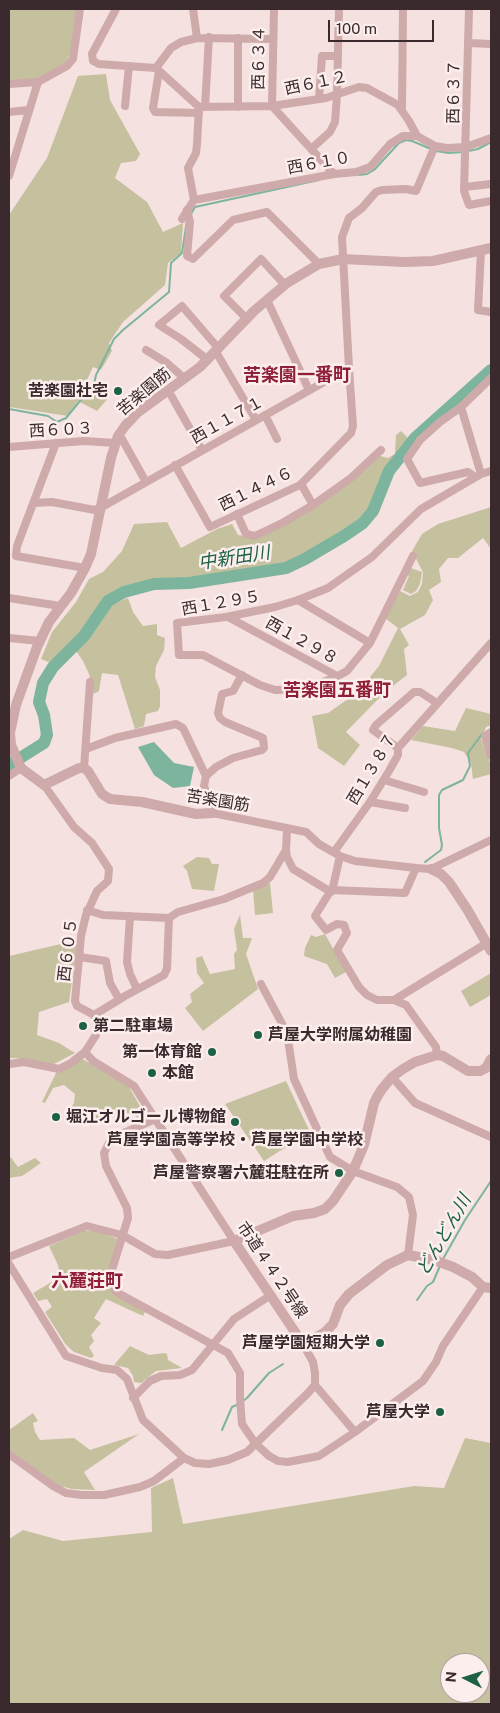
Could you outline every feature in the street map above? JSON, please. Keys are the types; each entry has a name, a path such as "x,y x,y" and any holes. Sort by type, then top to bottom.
{"street":[{"path":"9,84 38,82 67,66 73,60 80,9"},
{"path":"116,9 92,54 92,61 99,64 158,70 201,109"},
{"path":"193,9 197,38"},
{"name":"西６３４","path":"274,9 272,106 334,174"},
{"path":"311,149 330,132 335,122 338,9"},
{"path":"403,9 402,108 417,136 434,149 466,150 491,138"},
{"name":"西６３７","path":"464,187 469,9"},
{"path":"158,70 171,48 181,42 197,38 273,39"},
{"path":"208,38 196,152 188,165 194,200 187,216 187,256 193,259 233,220 267,212 319,264"},
{"path":"238,38 238,107"},
{"path":"468,43 491,44"},
{"path":"319,99 322,56 338,56"},
{"path":"125,106 128,66"},
{"name":"西６１２","path":"158,70 153,108 155,112 272,106 319,99 360,88 367,88 402,108"},
{"path":"9,176 12,155 38,82"},
{"path":"9,112 29,110"},
{"name":"西６１０","path":"194,200 334,174 356,172 370,167 390,144 403,136 417,136"},
{"path":"349,368 342,237 349,218 362,208 376,192 406,189 416,191 434,149"},
{"path":"491,184 464,187 469,205 491,201"},
{"path":"486,249 478,310 491,312"},
{"name":"苦楽園筋","path":"18,763 10,745 10,733 16,705 49,622 85,568 91,554 102,507 106,479 117,440 125,426 137,413 208,360 267,300 285,285 319,264 343,259 404,262 433,261 486,249"},
{"path":"247,319 224,296 261,259 285,285"},
{"path":"267,300 310,390"},
{"path":"208,360 159,325 182,306 217,350 256,420"},
{"path":"146,350 167,363 184,378"},
{"name":"西１１７１","path":"102,507 349,368"},
{"name":"西１４４６","path":"176,465 210,527 301,484 351,432 353,426 349,368"},
{"path":"491,378 420,440 407,459 420,483 468,472 478,476 491,471"},
{"path":"168,390 202,450"},
{"path":"460,407 478,476"},
{"path":"264,415 277,438"},
{"path":"117,440 122,439 146,482"},
{"name":"西６０３","path":"9,447 117,440"},
{"path":"56,443 12,555 85,568"},
{"path":"237,514 246,534 255,536 313,505 352,478 381,450"},
{"name":"西１２９５","path":"413,556 370,643 347,670 337,676 305,689 275,690 260,686 203,655 179,655 177,623 226,617 275,607 328,588 372,557 421,509 478,476"},
{"path":"301,484 313,505"},
{"path":"34,503 52,502 94,510 102,507"},
{"path":"9,598 60,606"},
{"path":"298,600 370,643"},
{"name":"西１２９８","path":"226,617 230,616 337,676"},
{"path":"9,638 40,641"},
{"name":"西１３８７","path":"337,854 384,780 398,755 398,748 491,643"},
{"path":"213,813 204,786 206,776 216,767 233,758 264,748 263,738 225,722 220,718 218,712 222,694 233,690 242,675"},
{"path":"9,776 18,763 44,785 79,768 84,768 90,682"},
{"path":"398,748 373,730 376,725 414,692 420,692 437,703"},
{"path":"86,749 115,738 176,724 183,728 206,776"},
{"path":"491,732 485,736 491,756"},
{"name":"苦楽園筋","path":"84,768 88,771 102,794 110,799 142,802 196,814 213,813 306,832 319,844 355,861 430,869"},
{"path":"384,780 424,792"},
{"name":"西６０５","path":"44,785 74,827 92,843 109,869 108,881 97,891 87,910 81,936 75,1001 77,1006 94,1015"},
{"path":"370,802 405,808"},
{"path":"287,829 287,857 293,869 331,891 405,893 416,868"},
{"path":"430,869 491,842"},
{"path":"87,910 103,916 169,918 178,912 224,899 263,882 270,877 286,850"},
{"path":"337,854 340,864 331,891 315,916 326,930 336,924 344,925 346,933 337,950 359,987 377,1000 394,1000 406,1005 436,1048 437,1055"},
{"path":"394,1000 490,947 449,882 441,874 430,869"},
{"path":"130,916 127,962 130,974 138,989"},
{"path":"9,1064 24,1062 59,1069 71,1063 85,1052 96,1035 97,1025 94,1015 164,975 167,969 169,918"},
{"path":"80,957 106,961 110,983 119,999"},
{"path":"261,984 287,1033 294,1079 330,1158 353,1171 398,1187 408,1197 413,1214 408,1255"},
{"name":"市道４４２号線","path":"85,1052 93,1061 134,1086 303,1344 313,1362 315,1373 314,1385"},
{"path":"9,1257 87,1226 122,1235 155,1254 168,1255 234,1241 293,1216 314,1213 325,1209 333,1201 353,1171 364,1145 374,1103 382,1088 392,1077 415,1062 437,1055 443,1056 468,1071 474,1072 486,1068 491,1059"},
{"path":"392,1077 415,1103 491,1137"},
{"path":"155,1119 115,1137 109,1143 104,1153 106,1166 127,1208 128,1218 111,1273 111,1285 118,1293 228,1353 240,1373 242,1424 255,1443 274,1459 288,1462 319,1456 423,1381 436,1362 443,1346 487,1288 472,1277 442,1263 408,1255 387,1265 349,1294 340,1305 333,1324 324,1334 303,1344"},
{"path":"9,1264 66,1356 102,1368 117,1370 127,1379 144,1420 184,1458 195,1463 209,1464 228,1460 247,1452 314,1385 354,1432"},
{"path":"134,1398 150,1381 161,1376 180,1375 192,1370 234,1320 271,1295"},
{"path":"9,1454 53,1486 66,1493 82,1495 104,1495 140,1487 154,1481 184,1458"}],"shaded area":[{"path":"9,9 77,9 71,53 66,62 38,80 9,82"},
{"path":"106,74 110,100 140,154 136,161 121,163 115,178 147,202 163,232 183,223 181,253 168,263 165,285 123,322 109,343 112,351 101,370 93,367 87,380 109,397 97,411 78,401 68,416 9,407 9,215 47,158 78,76"},
{"path":"401,431 410,440 388,465 378,482 373,505 369,512 308,553 280,564 235,573 197,587 177,589 149,580 114,595 116,603 128,598 133,612 143,626 157,624 157,635 165,638 164,650 156,666 155,677 160,690 160,706 158,711 146,714 144,726 135,729 118,675 102,673 99,691 93,694 89,674 74,648 51,663 41,659 52,632 76,602 89,579 103,572 122,551 134,524 167,522 181,548 217,529 232,524 238,535 256,537 285,523 377,455 388,458 395,454 396,435"},
{"path":"491,507 491,549 483,538 458,558 448,558 439,569 441,582 429,590 433,600 425,615 400,629 409,645 404,649 407,675 384,693 346,732 360,745 344,766 318,748 312,716 328,713 358,692 379,666 398,628 385,618 400,591 410,596 418,592 422,584 423,572 412,551 422,534 438,524"},
{"path":"408,567 422,572 420,584 416,591 411,594 403,590 409,576 406,574"},
{"path":"466,708 491,714 491,725 486,727 481,739 491,765 491,774 473,779 471,763 464,752 411,740 423,726 455,731"},
{"path":"154,742 174,763 194,767 190,786 173,788 154,775 138,747"},
{"path":"197,857 209,858 212,864 219,864 214,891 192,889 187,871 183,866"},
{"path":"270,883 273,913 255,915 253,890"},
{"path":"240,915 243,938 252,938 246,954 258,989 203,1031 185,1008 192,1002 190,994 204,983 197,973 196,958 202,956 210,974 235,969 234,954 237,950 234,929"},
{"path":"325,934 346,972 335,978 327,964 304,956 305,948 311,935 316,937"},
{"path":"78,940 69,1002 39,1012 37,1035 59,1043 75,1053 54,1064 9,1058 9,956"},
{"path":"491,973 491,995 470,1007 461,991"},
{"path":"81,1058 129,1087 144,1113 144,1119 140,1121 133,1113 122,1118 111,1109 98,1122 85,1120 80,1124 68,1113 74,1103 75,1094 64,1085 53,1088 45,1103 42,1102 56,1073"},
{"path":"286,1081 310,1132 264,1161 225,1104"},
{"path":"9,1155 18,1167 35,1158 41,1163 22,1176 9,1178"},
{"path":"84,1231 96,1231 118,1239 109,1289 145,1312 143,1316 106,1299 94,1318 101,1323 91,1335 94,1341 89,1347 94,1356 91,1358 74,1352 66,1345 45,1312 52,1307 47,1299 38,1301 33,1293 60,1277 58,1265 49,1246"},
{"path":"130,1346 149,1355 165,1353 168,1360 182,1368 156,1371 141,1383 134,1382 128,1368 114,1365"},
{"path":"33,1413 38,1421 33,1423 35,1432 40,1440 74,1438 90,1450 139,1434 84,1472 95,1490 72,1489 57,1485 9,1449 9,1430"},
{"path":"465,1438 491,1443 491,1704 9,1704 9,1539 23,1530 63,1541 152,1532 151,1488 173,1478 183,1524 414,1486 444,1488"}],"waterway":[{"path":"359,175 367,174 374,170 399,143 406,140 431,149"},
{"path":"468,151 478,149 491,142"},
{"path":"436,151 449,153 463,152"},
{"path":"191,214 195,207 319,180"},
{"path":"9,409 48,416 57,422 66,418 94,384 96,375 114,339 169,292 171,263 182,253 187,220"},
{"name":"中新田川","path":"9,765 44,743 47,735 44,715 39,702 43,683 53,667 84,636 108,601 124,592 154,584 189,583 286,568 344,536 363,523 373,511 389,471 415,438 491,370"},
{"path":"425,862 441,850 439,795 442,790 463,780 470,766 468,753 482,734"},
{"name":"どんどん川","path":"443,1259 465,1220 491,1181"},
{"name":"どんどん川","path":"417,1300 427,1286 433,1282 440,1266"},
{"name":"どんどん川","path":"243,1401 269,1373 283,1364"},
{"name":"どんどん川","path":"222,1430 232,1407 239,1404"}],"place":[{"name":"苦楽園社宅","path":"118,391"},
{"name":"第二駐車場","path":"83,1026"},
{"name":"芦屋大学附属幼稚園","path":"258,1035"},
{"name":"第一体育館","path":"212,1052"},
{"name":"本館","path":"152,1073"},
{"name":"堀江オルゴール博物館","path":"56,1117"},
{"name":"芦屋学園高等学校・芦屋学園中学校","path":"235,1122"},
{"name":"芦屋警察署六麓荘駐在所","path":"339,1173"},
{"name":"芦屋学園短期大学","path":"380,1343"},
{"name":"芦屋大学","path":"440,1412"}],"district":[{"name":"苦楽園一番町","path":"297,375"},
{"name":"苦楽園五番町","path":"337,690"},
{"name":"六麓荘町","path":"87,1281"}]}
